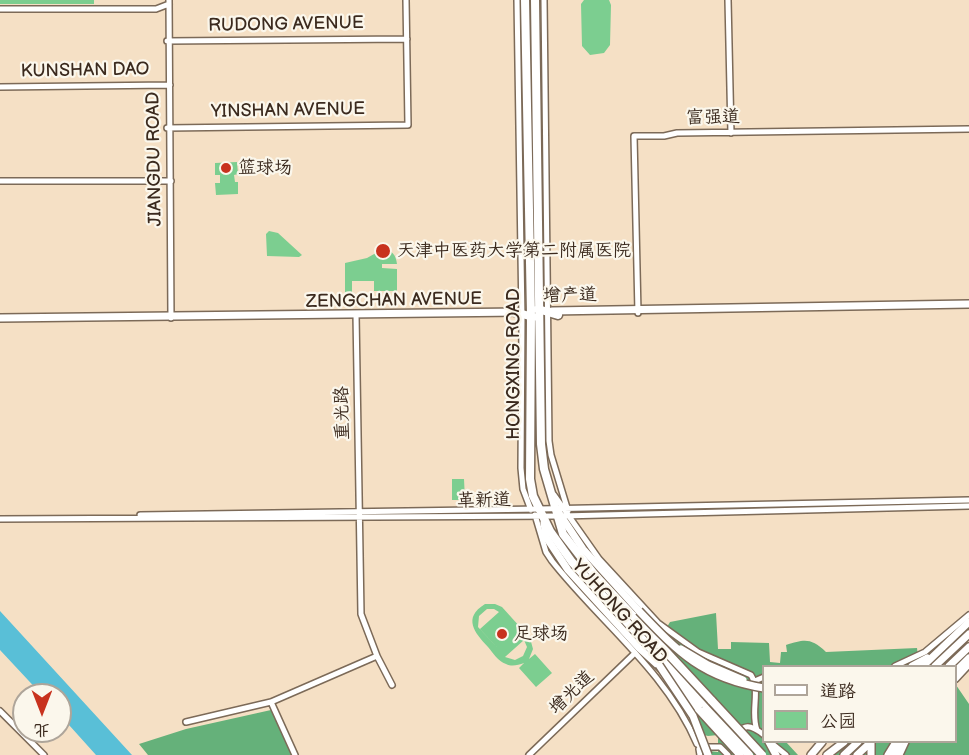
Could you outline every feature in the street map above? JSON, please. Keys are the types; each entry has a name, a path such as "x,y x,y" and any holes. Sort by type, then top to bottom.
{"highway":[{"name":"HONGXING ROAD","path":"525,0 532,312 541,330 541,444 544,469 550,490 563,512"},
{"name":"HONGXING ROAD","path":"535,0 530,479 537,513"},
{"path":"532,312 558,313"},
{"name":"YUHONG ROAD","path":"563,512 563,534 591,577 749,755"},
{"name":"YUHONG ROAD","path":"537,513 556,540 762,755"}],"main road":[{"path":"558,313 969,306"},
{"path":"356,315 532,312"},
{"name":"ZENGCHAN AVENUE","path":"0,319 169,315 356,315"},
{"path":"591,577 663,636 716,669 762,685"},
{"path":"591,577 639,648 659,666 740,755"},
{"path":"923,665 969,622"},
{"path":"936,665 969,634"},
{"path":"913,665 950,640"},
{"path":"950,665 969,647"},
{"path":"957,670 969,658"},
{"path":"659,666 693,716 708,755"},
{"path":"811,755 820,743"},
{"path":"826,755 841,743"},
{"path":"844,755 856,743"},
{"path":"856,755 869,743"}],"street":[{"path":"406,0 407,39"},
{"path":"517,0 532,312 550,448 563,512"},
{"path":"537,513 523,489 521,468 532,312 544,0"},
{"path":"728,0 731,133"},
{"path":"0,9 156,9 167,2"},
{"name":"JIANGDU ROAD","path":"167,2 165,16 168,41"},
{"name":"JIANGDU ROAD","path":"167,2 169,315"},
{"path":"156,9 165,16"},
{"name":"RUDONG AVENUE","path":"168,41 407,39"},
{"name":"YINSHAN AVENUE","path":"169,128 408,125 407,39"},
{"name":"KUNSHAN DAO","path":"0,87 168,85"},
{"name":"富强道","path":"638,312 634,136 969,129"},
{"path":"0,181 169,181"},
{"name":"重光路","path":"356,315 361,614 377,656 392,685"},
{"path":"563,512 969,500"},
{"path":"563,512 969,506"},
{"name":"革新道","path":"0,517 563,512"},
{"name":"YUHONG ROAD","path":"563,512 599,559 658,623 677,639 698,652 762,676"},
{"name":"YUHONG ROAD","path":"537,513 546,552 552,561 635,653 678,706 699,749"},
{"path":"897,665 931,648 969,615"},
{"name":"增光道","path":"529,755 635,653"},
{"path":"186,722 271,702 377,656"},
{"path":"957,678 969,665"},
{"path":"747,672 753,677 755,683 754,722 757,730"},
{"name":"YUHONG ROAD","path":"755,683 762,678"},
{"path":"699,749 724,742 745,726 752,717 755,683"},
{"path":"271,702 295,755"},
{"path":"0,713 43,755"},
{"path":"745,726 751,726 762,734"},
{"path":"724,742 726,753"},
{"path":"772,743 786,755"},
{"path":"699,749 720,747 726,753"}],"green space":[{"path":"0,0 94,0 94,4 0,4"},
{"path":"584,0 609,0 611,5 610,45 604,53 590,55 582,46 581,4"},
{"path":"237,162 238,174 234,175 235,182 238,182 238,194 216,195 215,183 220,183 220,175 215,175 215,163"},
{"path":"269,231 278,233 302,255 299,257 267,256 266,234"},
{"path":"383,249 391,252 396,258 397,264 382,264 382,268 397,269 397,291 374,291 374,281 352,281 352,294 345,294 345,263 367,258"},
{"path":"452,479 464,479 465,500 452,500"},
{"path":"485,604 502,607 530,638 533,649 529,659 535,654 552,673 536,687 519,668 524,663 511,665 498,659 475,631 472,620 478,609","holes":["487,609 499,612 480,629 505,656 478,627 479,616","524,640 527,647 523,656 515,660 505,657"]},
{"path":"716,613 718,649 731,649 731,642 769,643 770,662 780,663 781,652 787,652 786,645 808,641 826,652 917,648 919,665 762,665 762,743 787,743 798,755 706,755 709,751 718,752 718,735 700,734 677,695 648,659 670,622"},
{"path":"957,686 969,704 969,755 822,755 836,743 957,743"},
{"path":"271,710 294,755 148,755 139,744 186,729"}],"water":[{"path":"0,611 66,683 31,683 0,650"},
{"path":"72,690 132,755 96,755 72,728"}],"place":[{"name":"篮球场","path":"226,168"},
{"name":"天津中医药大学第二附属医院","path":"383,251"},
{"name":"足球场","path":"502,634"}]}
